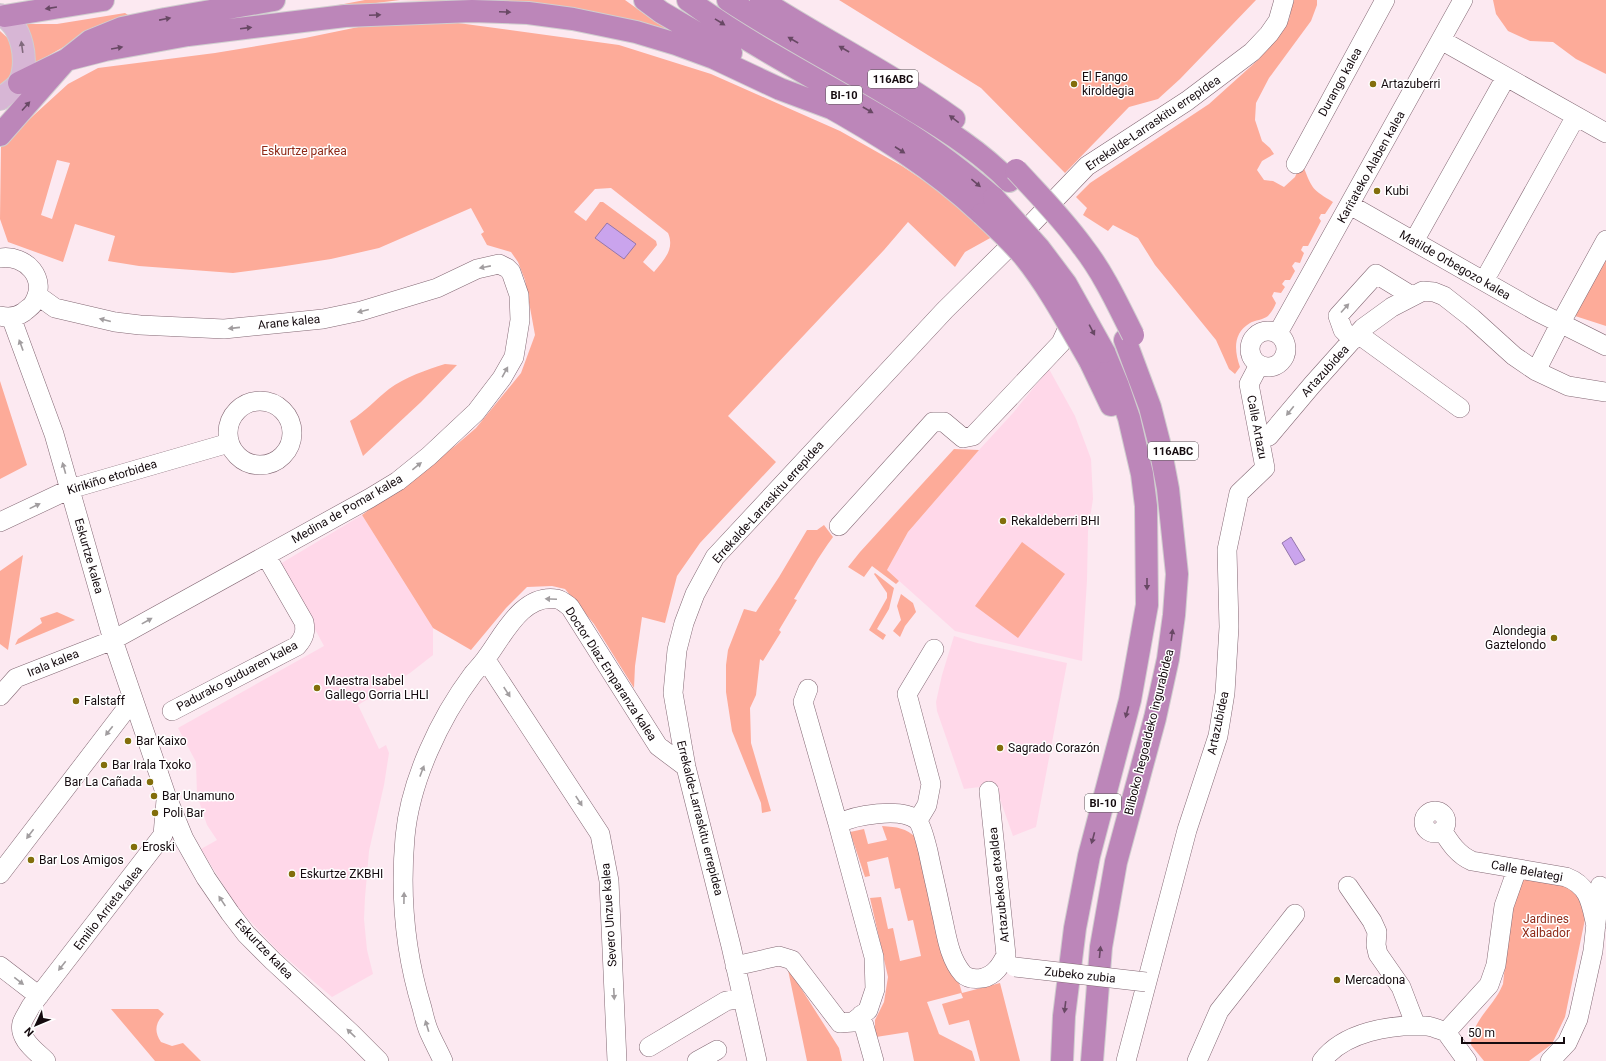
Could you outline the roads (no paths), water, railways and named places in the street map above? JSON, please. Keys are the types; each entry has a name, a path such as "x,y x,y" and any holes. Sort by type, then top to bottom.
{"highway":[{"path":"7,12 103,0"},
{"path":"0,134 66,60 90,41 122,28 274,0"},
{"path":"645,0 662,12 732,54 831,108 901,150 957,191 988,206"},
{"name":"BI-10","path":"688,0 709,15 779,58 910,134 944,158 988,206 1007,237 1024,256 1055,301 1097,357 1125,444 1147,545 1147,605 1130,700 1089,856 1075,928 1064,1016 1062,1061"},
{"name":"Bilboko hegoaldeko ingurabidea","path":"728,0 758,20 889,95 969,147 1000,172 1013,176 1076,259 1109,311 1129,338 1150,407 1168,489 1177,574 1174,616 1168,659 1155,718 1116,862 1101,947 1092,1061"},
{"name":"116ABC","path":"761,0 858,56 922,96 975,135 1013,176"},
{"path":"19,83 66,60 104,50 188,35 345,16 472,10 528,13 580,20 636,32 676,44 714,58 780,89 831,108"}],"main road":[{"path":"0,99 19,83 23,68 23,51 20,37 7,12"}],"street":[{"name":"Errekalde-Larraskitu errepidea","path":"757,1061 736,966 686,767 673,693 677,650 684,623 695,594 715,557 944,310 1014,242 1087,166 1187,101 1252,52 1269,34 1278,20 1284,0"},
{"name":"Durango kalea","path":"1296,164 1385,0"},
{"name":"Karitateko Alaben kalea","path":"1278,333 1463,0"},
{"path":"1441,40 1606,133"},
{"name":"Matilde Orbegozo kalea","path":"1418,234 1506,78"},
{"name":"Matilde Orbegozo kalea","path":"1489,272 1576,116"},
{"name":"Matilde Orbegozo kalea","path":"1350,205 1414,242 1562,320 1606,346"},
{"path":"1536,371 1606,240"},
{"path":"839,526 934,422 944,422 963,438 973,436 1060,343 1072,319 1062,300 1014,242"},
{"path":"4,253 23,261 31,267 36,275 38,284 37,295 33,305 20,315 6,316"},
{"name":"Arane kalea","path":"37,295 55,308 115,322 140,325 224,329 323,319 361,311 437,288 477,269 499,264 511,272 519,295"},
{"name":"Artazubidea","path":"1412,296 1376,274 1338,316 1343,330 1460,408"},
{"name":"Artazubidea","path":"1260,440 1269,436 1355,337 1375,319 1392,307 1423,291 1434,292 1444,296 1472,318 1514,356 1536,371 1568,386 1606,392"},
{"name":"Medina de Pomar kalea","path":"113,640 370,498 398,481 429,456 476,412 502,378 514,357 520,320 519,295"},
{"name":"Eskurtze kalea","path":"6,316 54,434 113,640 166,795 184,839 206,878 246,934 273,961 351,1032 379,1061"},
{"path":"1269,331 1278,333 1285,343 1286,350 1284,358 1280,364 1273,367 1266,368 1259,365 1253,359 1250,351 1251,343 1255,336 1269,331"},
{"name":"Calle Artazu","path":"1259,365 1249,384 1265,468"},
{"name":"Kirikiño etorbidea","path":"0,522 70,489 229,443"},
{"name":"Artazubidea","path":"1126,1061 1187,830 1218,736 1226,686 1229,627 1227,550 1239,493 1265,468"},
{"name":"Padurako guduaren kalea","path":"172,711 297,646 303,640 306,630 304,622 266,556"},
{"name":"Doctor Diaz Emparanza kalea","path":"443,1061 430,1033 414,981 404,913 405,837 408,813 420,773 441,724 474,673 486,660 517,615 526,607 542,599 559,599 570,607 658,746 686,767"},
{"name":"Irala kalea","path":"0,696 16,678 113,640"},
{"path":"838,824 848,819 889,812 906,814 918,820 927,805 931,784 907,694 934,648"},
{"name":"Severo Unzue kalea","path":"486,660 600,834 609,881 617,1061"},
{"path":"736,966 779,956 792,960 840,1023 853,1022 868,1010 875,989 874,957 803,702 808,689"},
{"path":"0,874 133,700"},
{"name":"Artazubekoa etxaldea","path":"918,820 925,839 949,945 956,964 964,975 970,978 978,979 986,977 993,974 1002,965 1006,955 989,791"},
{"name":"Eskurtze kalea","path":"163,835 166,795"},
{"name":"Calle Belategi","path":"1442,830 1459,853 1472,861 1566,877 1574,880 1586,891 1596,926"},
{"path":"163,835 184,839"},
{"name":"Emilio Arrieta kalea","path":"46,1061 24,1038 21,1033 22,1023 39,996 163,835"},
{"path":"1446,1032 1489,985 1496,965 1504,906 1515,875"},
{"path":"1348,886 1372,921 1376,932 1378,954 1401,988 1416,1026"},
{"name":"Calle Belategi","path":"1550,1061 1567,1043 1578,1019 1593,951 1600,886"},
{"path":"1196,1061 1220,1011 1295,914"},
{"path":"0,966 39,996"},
{"name":"Zubeko zubia","path":"1015,967 1146,982"},
{"path":"649,1048 726,1001 743,998"},
{"path":"861,1015 874,1061"},
{"path":"1322,1061 1328,1053 1353,1037 1390,1027 1427,1026 1446,1032 1467,1061"},
{"path":"697,1061 717,1050"}],"place":[{"name":"El Fango kiroldegia","path":"1074,84"},
{"name":"Artazuberri","path":"1373,84"},
{"name":"Kubi","path":"1377,191"},
{"name":"Rekaldeberri BHI","path":"1003,521"},
{"name":"Alondegia Gaztelondo","path":"1554,638"},
{"name":"Maestra Isabel Gallego Gorria LHLI","path":"317,688"},
{"name":"Falstaff","path":"76,701"},
{"name":"Bar Kaixo","path":"128,741"},
{"name":"Sagrado Corazón","path":"1000,748"},
{"name":"Bar Irala Txoko","path":"104,765"},
{"name":"Bar La Cañada","path":"150,782"},
{"name":"Bar Unamuno","path":"154,796"},
{"name":"Poli Bar","path":"155,813"},
{"name":"Eroski","path":"134,847"},
{"name":"Bar Los Amigos","path":"31,860"},
{"name":"Eskurtze ZKBHI","path":"292,874"},
{"name":"Mercadona","path":"1337,980"}],"park label":[{"name":"Eskurtze parkea","path":"304,151"},
{"name":"Jardines Xalbador","path":"1546,926"}]}
